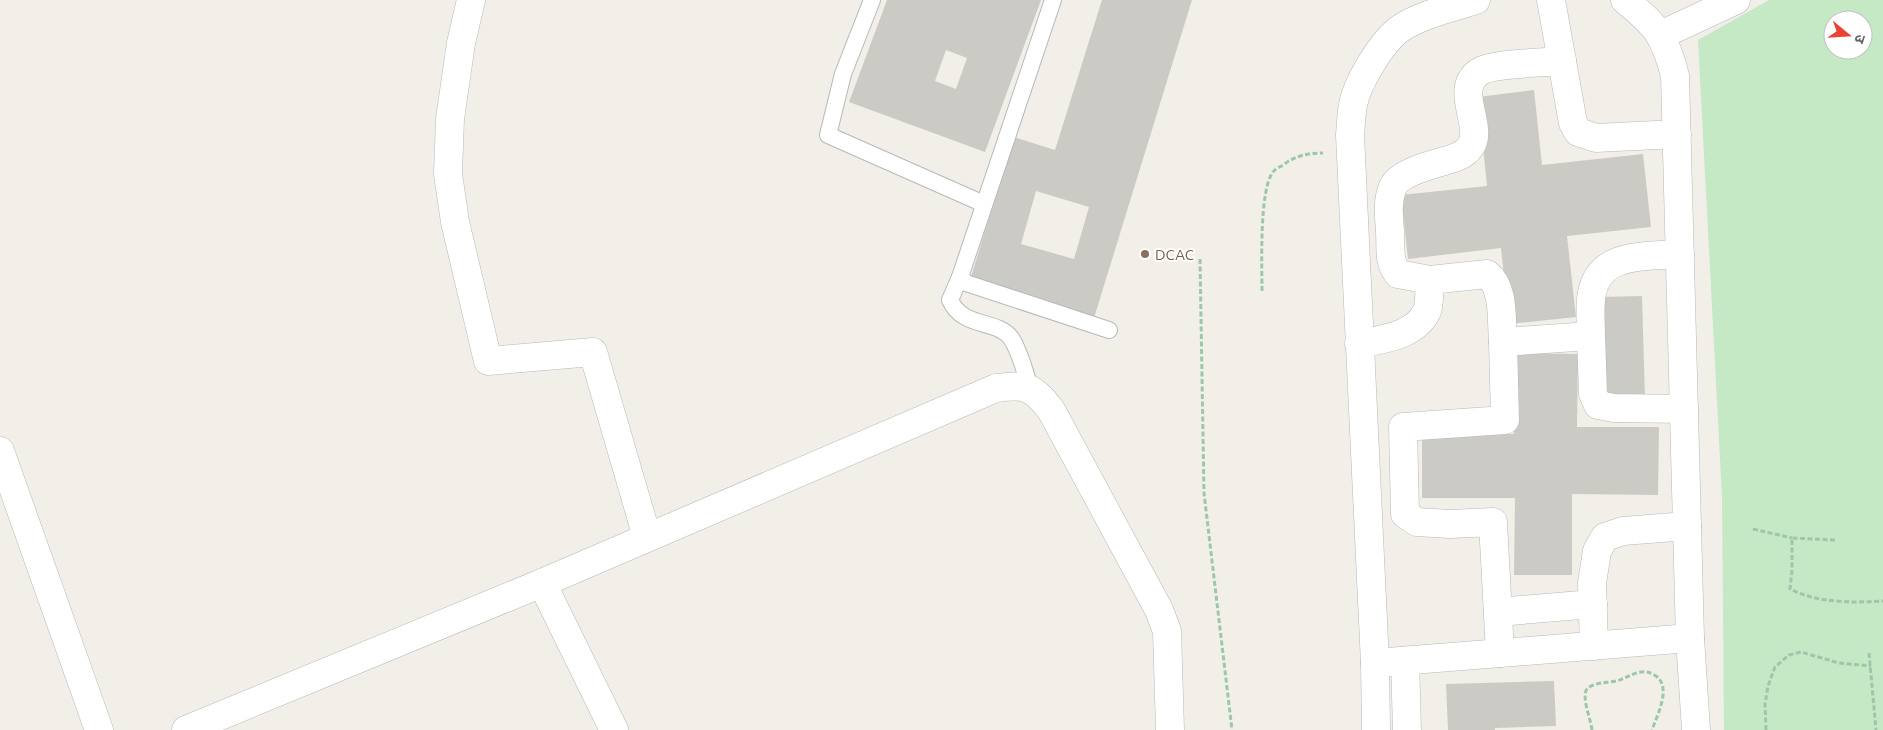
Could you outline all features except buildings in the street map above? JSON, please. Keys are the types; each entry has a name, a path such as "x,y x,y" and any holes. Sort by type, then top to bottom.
{"street":[{"path":"471,0 461,43 450,119 448,174 455,222 488,361 593,352 647,538"},
{"path":"1376,730 1375,663 1350,135 1353,104 1362,79 1380,50 1400,29 1428,15 1476,0"},
{"path":"1551,0 1573,123 1578,132 1596,138 1677,134"},
{"path":"1625,0 1650,21 1661,34 1670,56 1675,76 1690,638 1696,730"},
{"path":"1661,34 1736,0"},
{"path":"1500,653 1493,522 1450,524 1417,522 1405,514 1403,426 1505,420 1503,342 1499,292 1494,279 1487,274 1430,280 1398,274 1392,266 1388,210 1392,187 1407,174 1463,155 1473,143 1469,101 1470,82 1481,70 1505,65 1562,62"},
{"path":"1680,254 1625,258 1608,266 1598,276 1592,293 1590,336 1593,394 1598,406 1684,409"},
{"path":"1359,344 1390,337 1412,328 1427,310 1430,280"},
{"path":"1503,342 1590,336"},
{"path":"186,730 647,538 996,388 1019,385 1038,394 1051,410 1159,610 1167,631 1170,730"},
{"path":"0,451 99,730"},
{"path":"1594,646 1592,583 1597,550 1605,537 1623,531 1687,526"},
{"path":"542,582 614,730"},
{"path":"1498,612 1593,604"},
{"path":"1375,663 1690,638"},
{"path":"1405,661 1407,730"}],"lane":[{"path":"872,0 843,74 828,135 984,204"},
{"path":"1031,390 1018,353 1010,337 998,329 966,318 953,307 950,300 960,277 1053,0"},
{"path":"960,277 966,283 1109,330"}],"path":[{"path":"1262,291 1262,226 1266,193 1273,172 1294,157 1312,153 1351,154"},
{"path":"1200,259 1204,493 1232,730"},
{"path":"1753,529 1792,538 1835,540"},
{"path":"1792,538 1790,590 1802,596 1855,603 1883,601"},
{"path":"1766,730 1765,704 1768,686 1775,667 1790,655 1801,652 1839,663 1870,666"},
{"path":"1870,653 1876,730"},
{"path":"1592,730 1584,697 1587,689 1597,684 1643,672 1650,672 1658,678 1662,685 1663,698 1652,730"}],"green space":[{"path":"1769,0 1883,0 1883,730 1724,730 1722,496 1698,40"}],"place":[{"name":"DCAC","path":"1145,254"}]}
